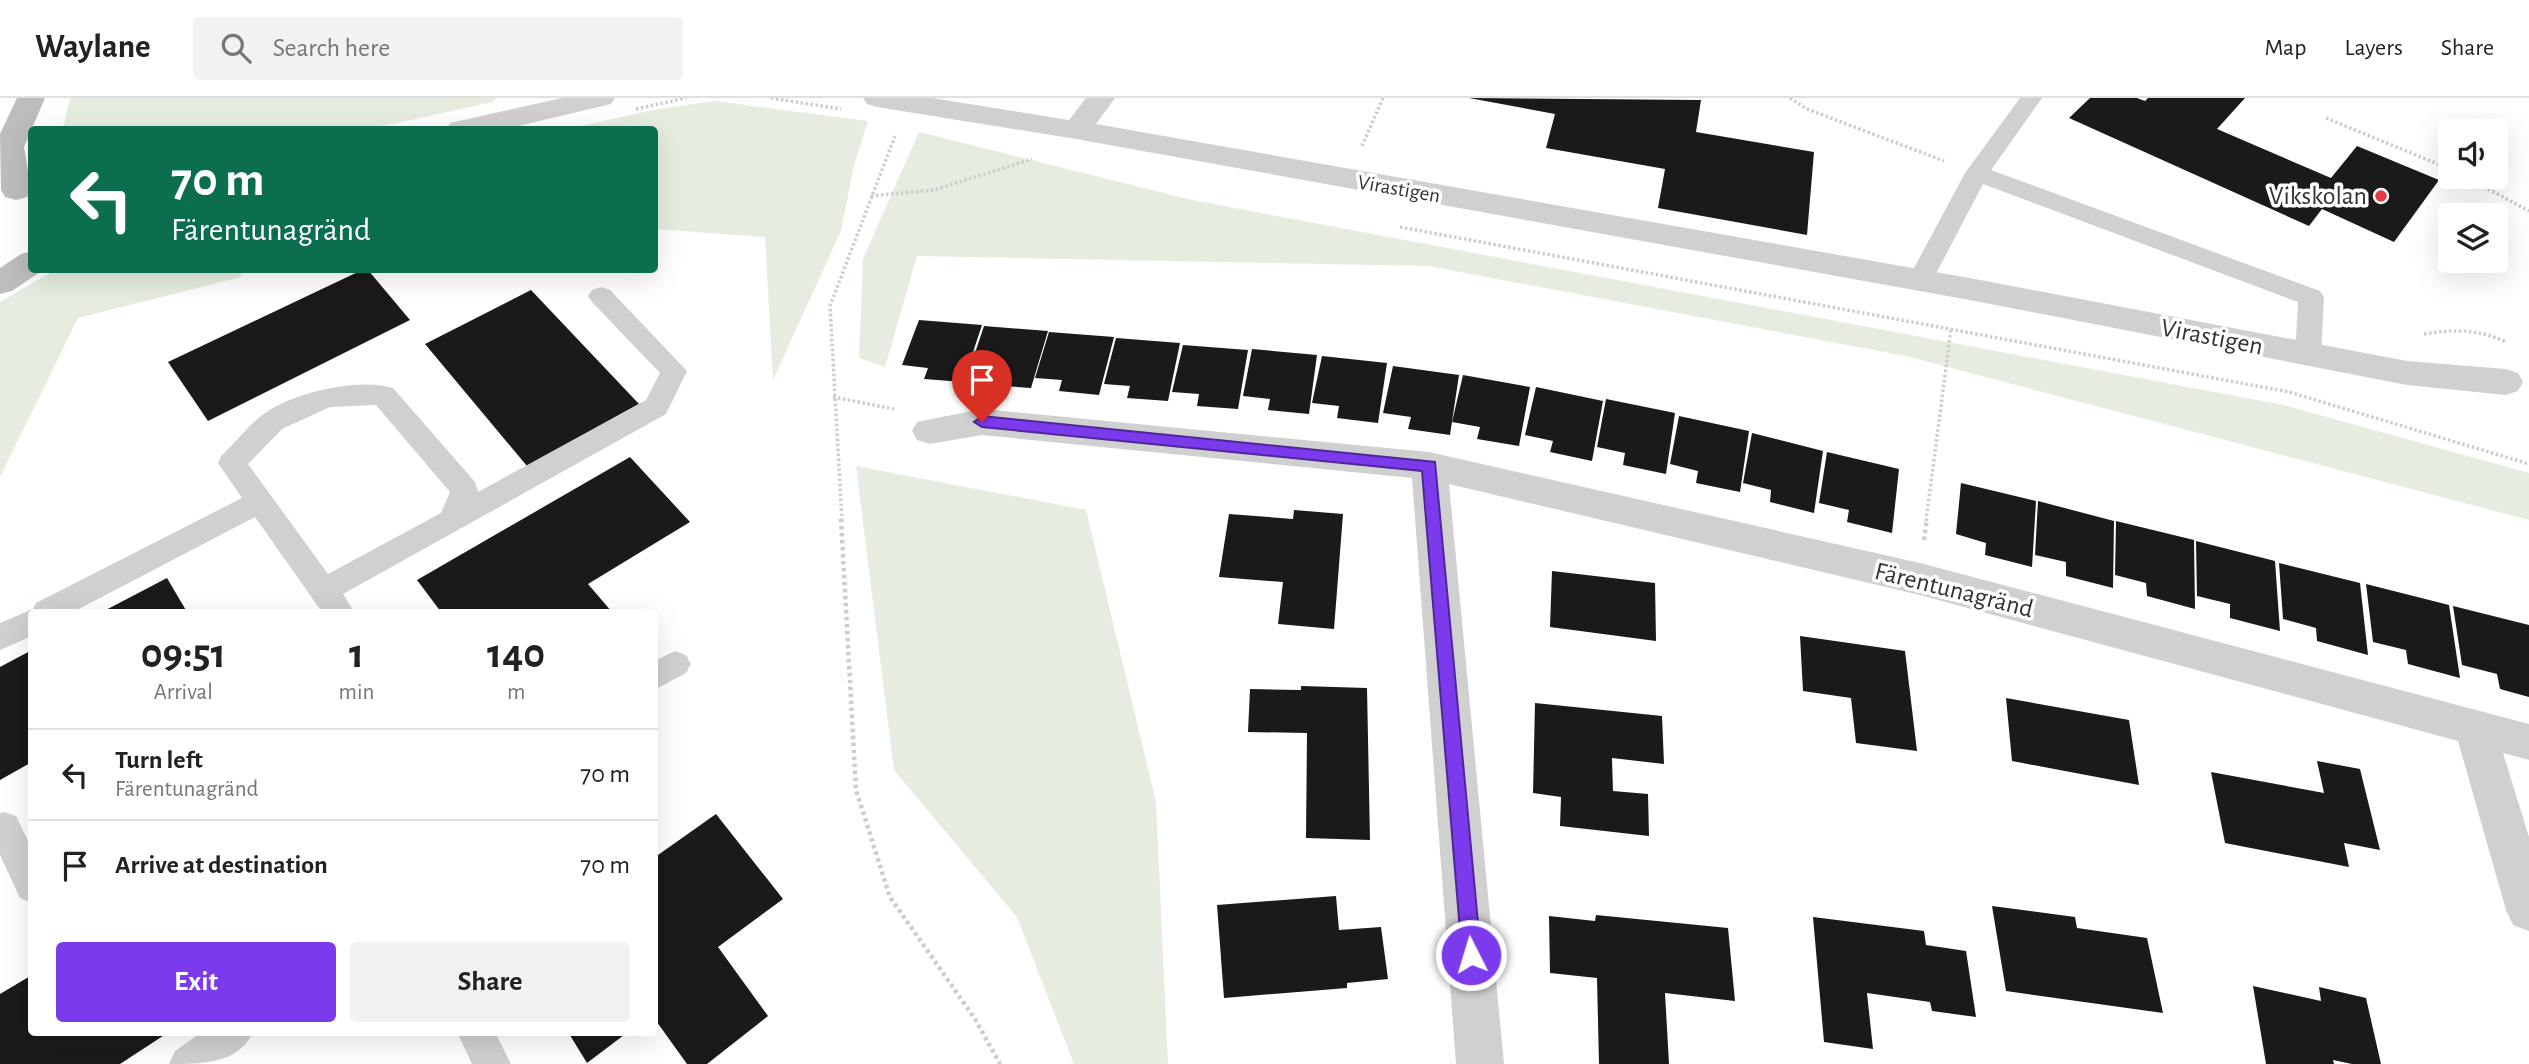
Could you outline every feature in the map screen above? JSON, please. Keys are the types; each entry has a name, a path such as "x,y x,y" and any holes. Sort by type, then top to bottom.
{"street":[{"path":"16,191 5,150 32,98"},
{"path":"1076,130 1101,98"},
{"path":"476,126 583,100"},
{"name":"Virastigen","path":"863,104 1076,130 1920,281 2308,356 2407,373 2506,382"},
{"path":"0,283 28,265"},
{"name":"Färentunagränd","path":"930,431 982,422 1429,466 1920,579 2529,742"},
{"path":"1429,466 1480,1064"},
{"path":"2475,729 2529,910"}],"lane":[{"path":"1920,281 1978,173 2031,98"},
{"path":"1978,173 2311,297 2308,356"},
{"path":"452,520 465,489 383,395 326,397 272,422 232,463 332,601 452,520 656,407 674,371 601,296"},
{"path":"53,609 259,502"},
{"path":"0,637 28,623"},
{"path":"4,827 28,878"},
{"path":"188,1064 229,1036"},
{"path":"477,1036 492,1064"}],"path":[{"path":"771,98 863,104"},
{"path":"1358,157 1383,98"},
{"path":"1790,98 1807,109 1978,173"},
{"path":"905,111 830,306 856,790 890,897 975,1019 1000,1064"},
{"path":"2326,118 2438,164"},
{"path":"871,196 934,190 1037,158"},
{"path":"2488,189 2529,211"},
{"path":"1391,226 2290,392 2529,464"},
{"path":"1920,579 1951,329"},
{"path":"833,397 900,410 930,431"}],"shaded area":[{"path":"70,98 497,98 493,102 383,126 64,126"},
{"path":"714,101 868,121 854,165 841,231 773,380 765,237 658,229 658,126 581,126 658,109"},
{"path":"919,132 1192,200 2283,405 2529,473 2529,520 1906,356 1428,266 917,256 885,367 859,358 863,259"},
{"path":"50,273 242,273 241,277 78,318 0,477 0,302"},
{"path":"856,466 1086,510 1156,802 1168,1064 1074,1064 1017,917 894,770"}],"building":[{"path":"1469,98 1701,100 1696,132 1814,152 1807,235 1658,208 1665,169 1546,148 1555,114"},
{"path":"2090,98 2137,98 2145,101 2148,98 2245,98 2217,129 2331,178 2357,146 2438,181 2394,242 2322,209 2309,226 2069,118"},
{"path":"356,273 371,273 410,320 208,421 168,362"},
{"path":"531,290 639,404 527,466 425,344"},
{"path":"919,320 982,325 963,382 924,379 928,368 902,365"},
{"path":"984,326 1048,331 1031,388 991,385 995,374 969,371"},
{"path":"1049,332 1114,337 1099,395 1059,391 1062,380 1035,378"},
{"path":"1116,338 1180,343 1168,401 1127,398 1130,386 1104,384"},
{"path":"1183,345 1248,350 1238,409 1197,406 1199,394 1172,392"},
{"path":"1252,349 1317,355 1309,414 1268,410 1270,399 1243,396"},
{"path":"1322,356 1387,363 1378,423 1337,418 1339,406 1312,403"},
{"path":"1393,366 1459,375 1450,435 1408,429 1411,417 1383,413"},
{"path":"1463,375 1530,387 1519,446 1477,439 1480,427 1452,422"},
{"path":"1536,387 1603,401 1592,461 1550,452 1553,441 1525,435"},
{"path":"1606,399 1675,413 1666,474 1623,465 1625,453 1597,447"},
{"path":"1679,416 1749,431 1740,492 1696,483 1698,471 1670,464"},
{"path":"1752,433 1823,451 1814,513 1770,502 1771,490 1743,483"},
{"path":"1827,452 1899,469 1892,533 1847,522 1849,510 1819,503"},
{"path":"630,457 690,522 588,584 609,609 439,609 417,580"},
{"path":"1961,483 2036,501 2032,567 1985,555 1986,543 1956,534"},
{"path":"2038,501 2114,521 2113,588 2066,576 2066,562 2035,555"},
{"path":"1294,510 1343,514 1334,629 1278,624 1283,582 1219,577 1229,514 1293,519"},
{"path":"2116,521 2194,540 2195,609 2147,596 2146,583 2115,575"},
{"path":"2196,541 2275,561 2280,631 2230,618 2230,604 2197,596"},
{"path":"2279,563 2360,583 2368,655 2317,641 2316,628 2283,619"},
{"path":"1552,571 1655,583 1656,641 1550,627"},
{"path":"167,578 185,609 108,609"},
{"path":"2366,584 2449,605 2460,678 2408,664 2406,650 2373,642"},
{"path":"2453,606 2529,625 2529,697 2500,689 2497,674 2462,665"},
{"path":"1800,636 1905,651 1917,751 1856,743 1851,698 1803,691"},
{"path":"28,652 28,764 0,780 0,667"},
{"path":"1301,686 1367,688 1370,840 1306,838 1307,733 1248,732 1250,689 1301,690"},
{"path":"2006,698 2129,720 2139,785 2012,761"},
{"path":"1535,703 1662,716 1664,764 1612,758 1613,791 1648,794 1649,836 1560,826 1561,797 1533,793"},
{"path":"2317,761 2360,769 2380,850 2344,843 2349,867 2225,843 2211,772 2324,793"},
{"path":"716,814 783,899 718,947 768,1016 707,1064 687,1064 658,1024 658,855"},
{"path":"1336,896 1339,930 1381,927 1388,979 1347,983 1347,988 1224,998 1217,905"},
{"path":"1992,906 2075,917 2077,928 2147,938 2163,1013 2006,991"},
{"path":"1596,915 1728,928 1735,1001 1665,993 1669,1064 1599,1064 1597,978 1550,973 1549,916 1595,921"},
{"path":"1813,917 1924,931 1926,945 1966,951 1976,1017 1932,1011 1930,1002 1867,993 1873,1049 1824,1042"},
{"path":"28,977 28,1036 163,1036 120,1064 0,1064 0,994"},
{"path":"2253,986 2321,1001 2319,987 2366,998 2381,1064 2352,1064 2333,1060 2334,1064 2266,1064"},
{"path":"570,1036 623,1036 587,1063"}],"place":[{"name":"Vikskolan","path":"2381,196"}],"route":[{"path":"982,422 1429,466 1471,955"}]}
